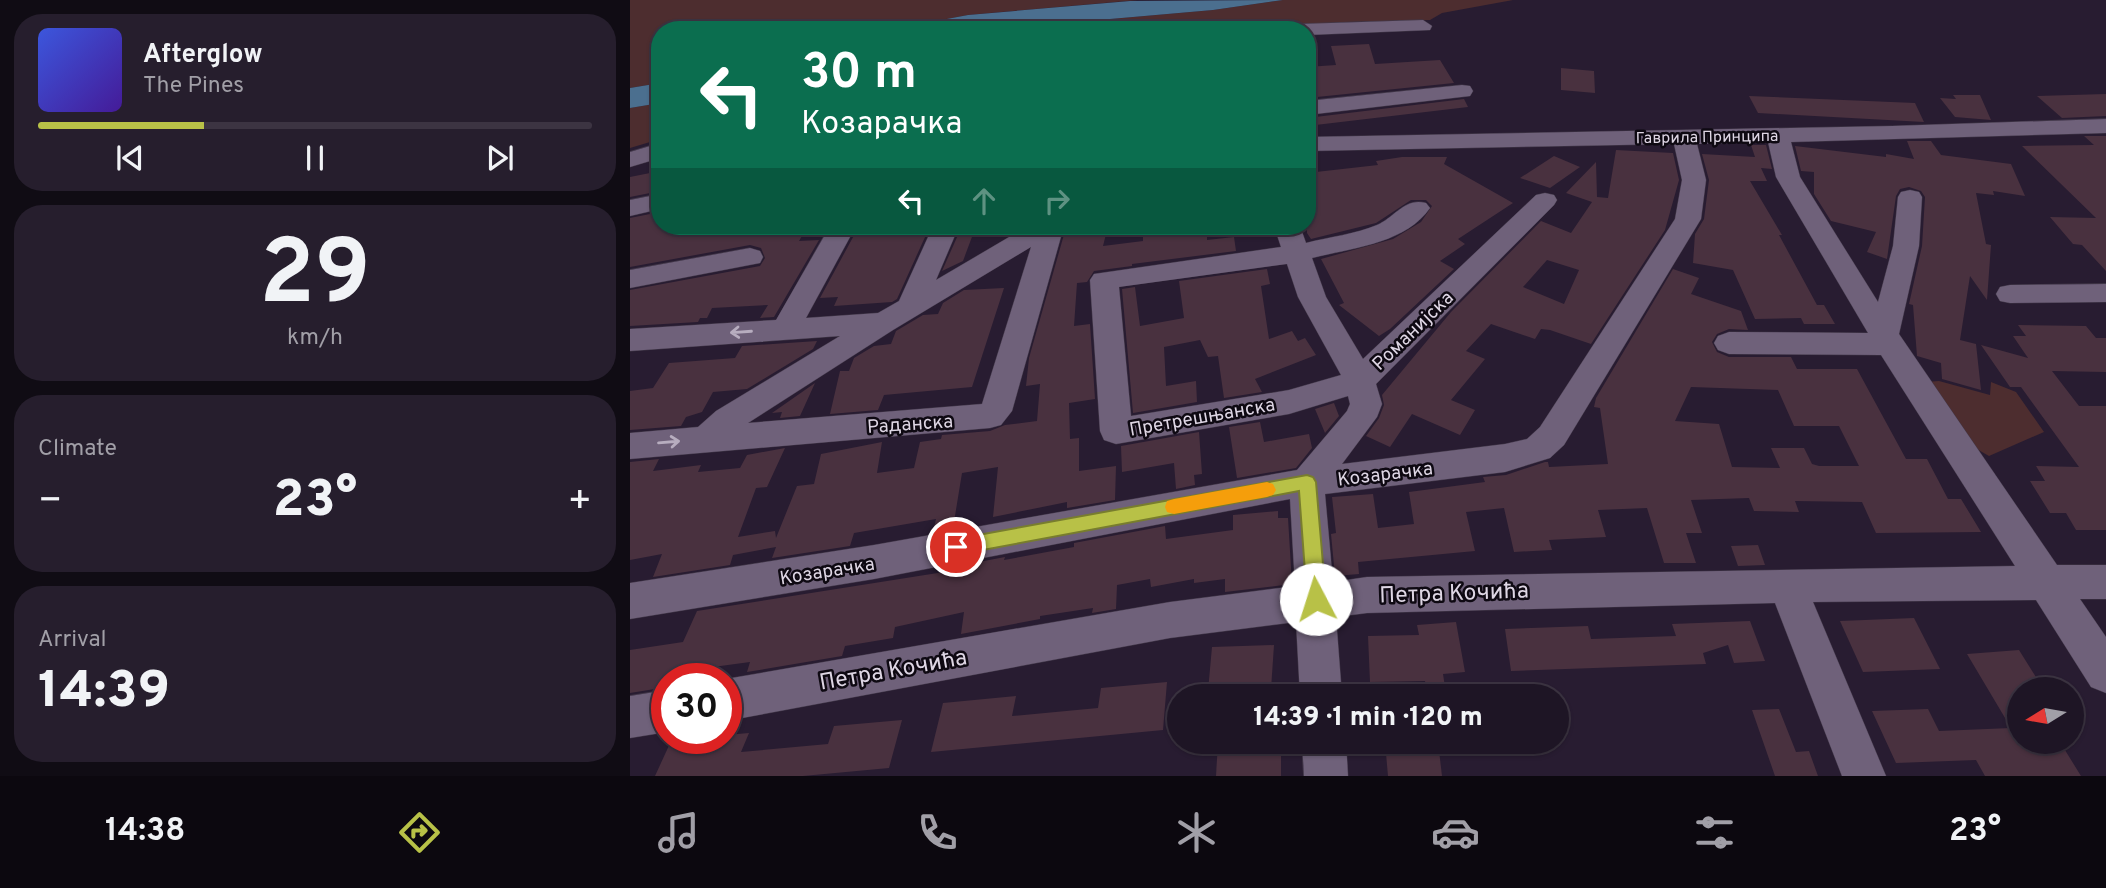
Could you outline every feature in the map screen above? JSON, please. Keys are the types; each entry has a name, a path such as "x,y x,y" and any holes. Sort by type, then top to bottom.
{"street":[{"path":"1316,29 1423,26"},
{"path":"1316,106 1457,82 1346,83"},
{"name":"Гаврила Принципа","path":"1316,144 2106,125"},
{"path":"1778,134 1788,177 1796,194 1887,339 2106,673"},
{"name":"Козарачка","path":"630,601 874,562 1307,482 1522,455 1538,449 1552,436 1688,219 1694,180 1684,137"},
{"path":"630,160 651,153"},
{"path":"1887,339 1906,246 1910,197"},
{"name":"Романијска","path":"1307,482 1361,417 1366,404 1360,381 1545,200"},
{"path":"630,208 651,203"},
{"name":"Претрешњанска","path":"1360,381 1289,402 1116,431 1104,280 1296,254 1386,231 1417,208"},
{"path":"785,329 838,235"},
{"path":"911,306 942,235"},
{"path":"986,264 997,235"},
{"path":"707,439 728,420 883,323 1034,235"},
{"name":"Раданска","path":"630,446 989,416 996,411 1046,235"},
{"path":"1290,235 1312,297 1360,381"},
{"path":"630,279 750,257"},
{"path":"2010,294 2101,298"},
{"path":"630,340 883,323"},
{"path":"1729,343 1887,339"},
{"path":"1307,482 1320,684"},
{"name":"Петра Кочића","path":"742,697 1157,623 1316,599 1418,592 2106,582"},
{"path":"1787,585 1864,776"},
{"path":"630,717 651,714"},
{"path":"1325,754 1326,776"}],"shaded area":[{"path":"630,0 1138,0 968,15 936,21 651,21 651,84 630,88"},
{"path":"1283,0 1513,0 1442,13 1430,20 1316,24 1316,21 1088,21 1213,10"},
{"path":"651,104 651,142 630,148 630,108"},
{"path":"1939,381 1990,395 1991,382 2016,392 2044,432 1989,456 1961,440 1926,382"}],"water":[{"path":"1283,0 1213,10 1088,21 936,21 968,15 1130,1"},
{"path":"651,84 651,104 630,108 630,88"}],"building":[{"path":"1369,44 1375,64 1440,60 1454,83 1316,97 1316,66 1336,65 1331,46"},
{"path":"1561,68 1594,71 1595,93 1561,90"},
{"path":"2106,94 2106,116 2062,118 2037,96"},
{"path":"1953,95 1980,95 1991,120 1955,117 1940,98 1956,99"},
{"path":"1749,96 1915,103 1924,122 1758,113"},
{"path":"1464,99 1468,107 1316,125 1316,117"},
{"path":"2084,136 2106,136 2106,271 2082,245 2073,244 2050,217 2096,218 2022,146 2094,145"},
{"path":"1907,141 1931,141 1941,155 2011,164 2025,196 1993,191 1994,195 1976,193 1986,244 1991,245 1987,300 1970,276 1960,340 1976,344 1981,390 1942,379 1941,363 1917,356 1913,305 1909,304 1922,246 1925,197 1921,191 1909,187 1900,189 1896,196 1887,259 1867,252 1876,232 1831,221 1814,194 1814,172 1801,171 1795,146 1914,159"},
{"path":"1751,145 1766,145 1772,169 1761,168 1767,181 1750,181 1782,235 1779,235 1817,305 1824,305 1835,324 1804,324 1801,318 1755,319 1733,270 1693,263 1695,234 1704,219 1709,180 1702,154 1755,157"},
{"path":"1616,150 1673,153 1679,180 1665,230 1591,344 1541,329 1535,339 1491,324 1466,351 1485,359 1451,400 1475,410 1460,435 1412,414 1390,447 1366,436 1379,418 1384,405 1382,395 1451,312 1541,221 1571,233 1592,202 1566,193 1596,162 1597,197 1608,198","holes":["1547,260 1579,270 1564,304 1523,287"]},
{"path":"1554,156 1580,167 1550,188 1520,178"},
{"path":"1402,157 1447,157 1444,164 1513,203 1458,239 1465,244 1440,261 1454,269 1390,329 1379,336 1339,305 1344,303 1321,259 1393,239 1421,222 1432,206 1426,200 1411,200 1376,223 1311,239 1308,235 1316,235 1316,172 1378,165 1376,161"},
{"path":"651,173 651,193 630,197 630,177"},
{"path":"651,214 651,235 803,235 799,241 819,240 774,317 760,318 768,305 712,308 707,318 700,318 698,322 630,326 630,290 760,266 765,258 761,248 750,245 630,267 630,218"},
{"path":"854,235 926,235 897,299 892,302 834,306 838,297 820,298"},
{"path":"958,235 973,235 963,261 942,271"},
{"path":"1064,235 1106,235 1103,246 1143,241 1143,235 1207,235 1207,240 1234,237 1236,251 1094,271 1087,282 1077,283 1074,326 1090,324 1095,399 1069,403 1070,439 1079,438 1079,471 1116,466 1115,500 1067,508 1067,502 993,517 998,467 962,473 953,528 933,532 936,519 854,533 850,546 772,558 776,547 733,555 730,565 653,577 662,554 630,560 630,462 659,459 653,471 701,465 698,472 740,468 747,455 785,448 767,487 756,488 738,537 775,531 776,538 797,486 814,484 821,454 882,442 877,473 914,468 920,442 941,439 942,435 990,431 1005,425 1037,421 1040,384 1026,386 1029,358"},
{"path":"1267,269 1270,284 1261,286 1269,339 1292,331 1298,341 1305,338 1316,355 1255,379 1262,392 1224,398 1218,356 1208,357 1200,340 1164,347 1166,386 1196,381 1197,402 1133,413 1122,289 1135,287 1140,326 1184,318 1179,281"},
{"path":"1673,269 1699,278 1691,294 1741,311 1748,330 1729,329 1717,334 1712,342 1717,352 1729,357 1791,357 1797,369 1857,369 1906,459 1927,459 1948,499 1961,499 1981,532 1876,533 1862,502 1795,501 1799,512 1754,511 1749,498 1691,500 1702,533 1686,533 1696,563 1664,563 1647,508 1598,510 1606,537 1549,540 1552,550 1514,552 1504,508 1466,512 1475,551 1358,562 1359,574 1335,576 1331,534 1336,533 1332,497 1373,494 1378,528 1414,524 1409,492 1485,482 1483,477 1506,475 1545,462 1548,462 1549,467 1608,464 1600,408 1594,407 1596,398","holes":["1691,387 1778,390 1794,426 1839,426 1859,466 1819,466 1812,464 1804,448 1771,448 1780,468 1732,467 1719,424 1675,421"]},
{"path":"1004,288 972,387 884,395 878,410 830,414 840,371 849,371 854,358 874,346 891,344 896,331 923,315 938,314 943,303 964,290"},
{"path":"2018,325 2086,326 2096,338 2106,338 2106,372 2052,371 2079,406 2106,406 2106,530 2076,530 2066,513 2050,513 2030,481 2045,481 2036,466 2079,467 2021,387 2010,387 1981,345 2028,358 2013,336 2026,336"},
{"path":"817,341 813,349 747,389 713,392 702,412 686,417 681,426 630,430 630,391 653,388 669,363 735,358 742,346"},
{"path":"815,383 800,416 780,418 782,412 772,413"},
{"path":"1334,403 1339,416 1325,433 1315,409"},
{"path":"1260,422 1264,442 1309,434 1312,448 1296,468 1237,478 1229,427"},
{"path":"1199,432 1202,474 1194,475 1195,485 1176,489 1174,463 1122,472 1121,446"},
{"path":"1278,511 1278,518 1288,518 1292,584 1225,592 1225,579 1194,583 1194,579 1151,587 1150,579 1117,585 1116,609 1092,613 1093,608 1040,616 1040,619 961,634 964,612 895,627 893,638 845,646 842,656 747,672 750,662 651,663 651,690 630,693 630,650 683,642 697,611 963,569 963,565 1074,547 1074,543 1165,526 1166,539 1233,530 1233,515"},
{"path":"1758,545 1765,565 1738,566 1731,546"},
{"path":"1914,618 1940,669 1863,672 1840,621"},
{"path":"1750,621 1765,661 1734,663 1728,645 1703,653 1706,664 1511,671 1505,629 1588,626 1591,639 1676,636 1672,624"},
{"path":"1456,622 1465,672 1443,674 1444,684 1425,684 1425,681 1370,682 1368,636 1419,635 1417,625"},
{"path":"1274,645 1271,684 1209,684 1212,647"},
{"path":"2019,650 2036,677 2007,677 2007,721 1967,654"},
{"path":"1167,682 1163,730 931,752 943,703 1016,696 1012,716 1098,708 1101,688"},
{"path":"1779,709 1796,752 1809,751 1818,776 1775,776 1752,710"},
{"path":"1928,709 1939,731 2007,728 2007,754 2067,754 2081,776 1985,776 1976,760 1896,763 1872,711"},
{"path":"902,720 889,768 803,776 655,776 665,754 742,754 828,744 834,726"},
{"path":"749,733 742,750 742,734"},
{"path":"1217,754 1281,754 1281,776 1216,776"},
{"path":"1386,754 1439,754 1442,776 1388,776"}],"slow traffic":[{"path":"1174,507 1267,490"}],"route":[{"path":"956,547 1307,482 1316,599"}]}
